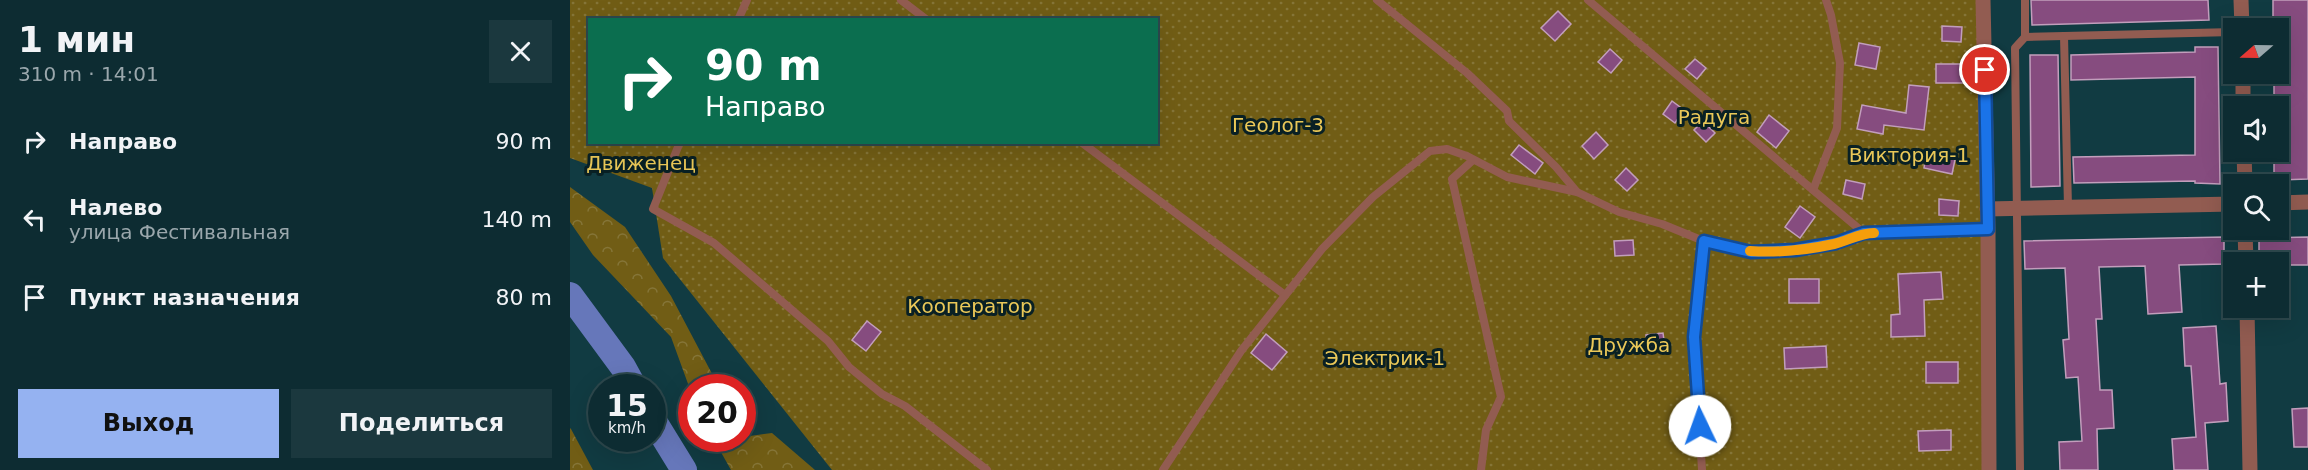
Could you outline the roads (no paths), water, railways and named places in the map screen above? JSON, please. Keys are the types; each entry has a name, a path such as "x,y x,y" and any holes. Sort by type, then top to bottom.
{"street":[{"path":"1983,0 1988,229 1989,470"},
{"path":"2241,0 2242,18"},
{"path":"2289,203 2308,202"},
{"path":"1987,209 2223,204"},
{"path":"2247,318 2250,470"}],"lane":[{"path":"739,18 747,0"},
{"path":"901,0 924,18"},
{"path":"1377,0 1467,73 1507,111 1509,121 1556,167 1577,192"},
{"path":"1588,0 1864,233"},
{"path":"1813,190 1837,128 1840,63 1826,0"},
{"path":"2025,0 2025,38"},
{"path":"2020,470 2015,48 2025,38 2223,32"},
{"path":"2064,36 2068,207"},
{"path":"679,144 653,209 714,243 828,341 849,367 987,470"},
{"path":"1083,144 1285,295"},
{"path":"1163,470 1220,381 1322,249 1373,196 1430,151 1447,149 1507,177 1577,192 1619,212 1662,224 1704,241 1751,252 1795,250 1836,243 1864,233 1988,229"},
{"path":"1473,160 1452,179 1501,397 1486,430 1481,470"},
{"path":"1702,470 1694,337 1704,241"}],"waterway":[{"path":"570,295 627,374"},
{"path":"666,441 684,470"}],"park label":[{"name":"Радуга","path":"1714,117"},
{"name":"Геолог-3","path":"1278,125"},
{"name":"Виктория-1","path":"1909,155"},
{"name":"Движенец","path":"641,163"},
{"name":"Кооператор","path":"970,306"},
{"name":"Дружба","path":"1629,345"},
{"name":"Электрик-1","path":"1385,358"}]}
